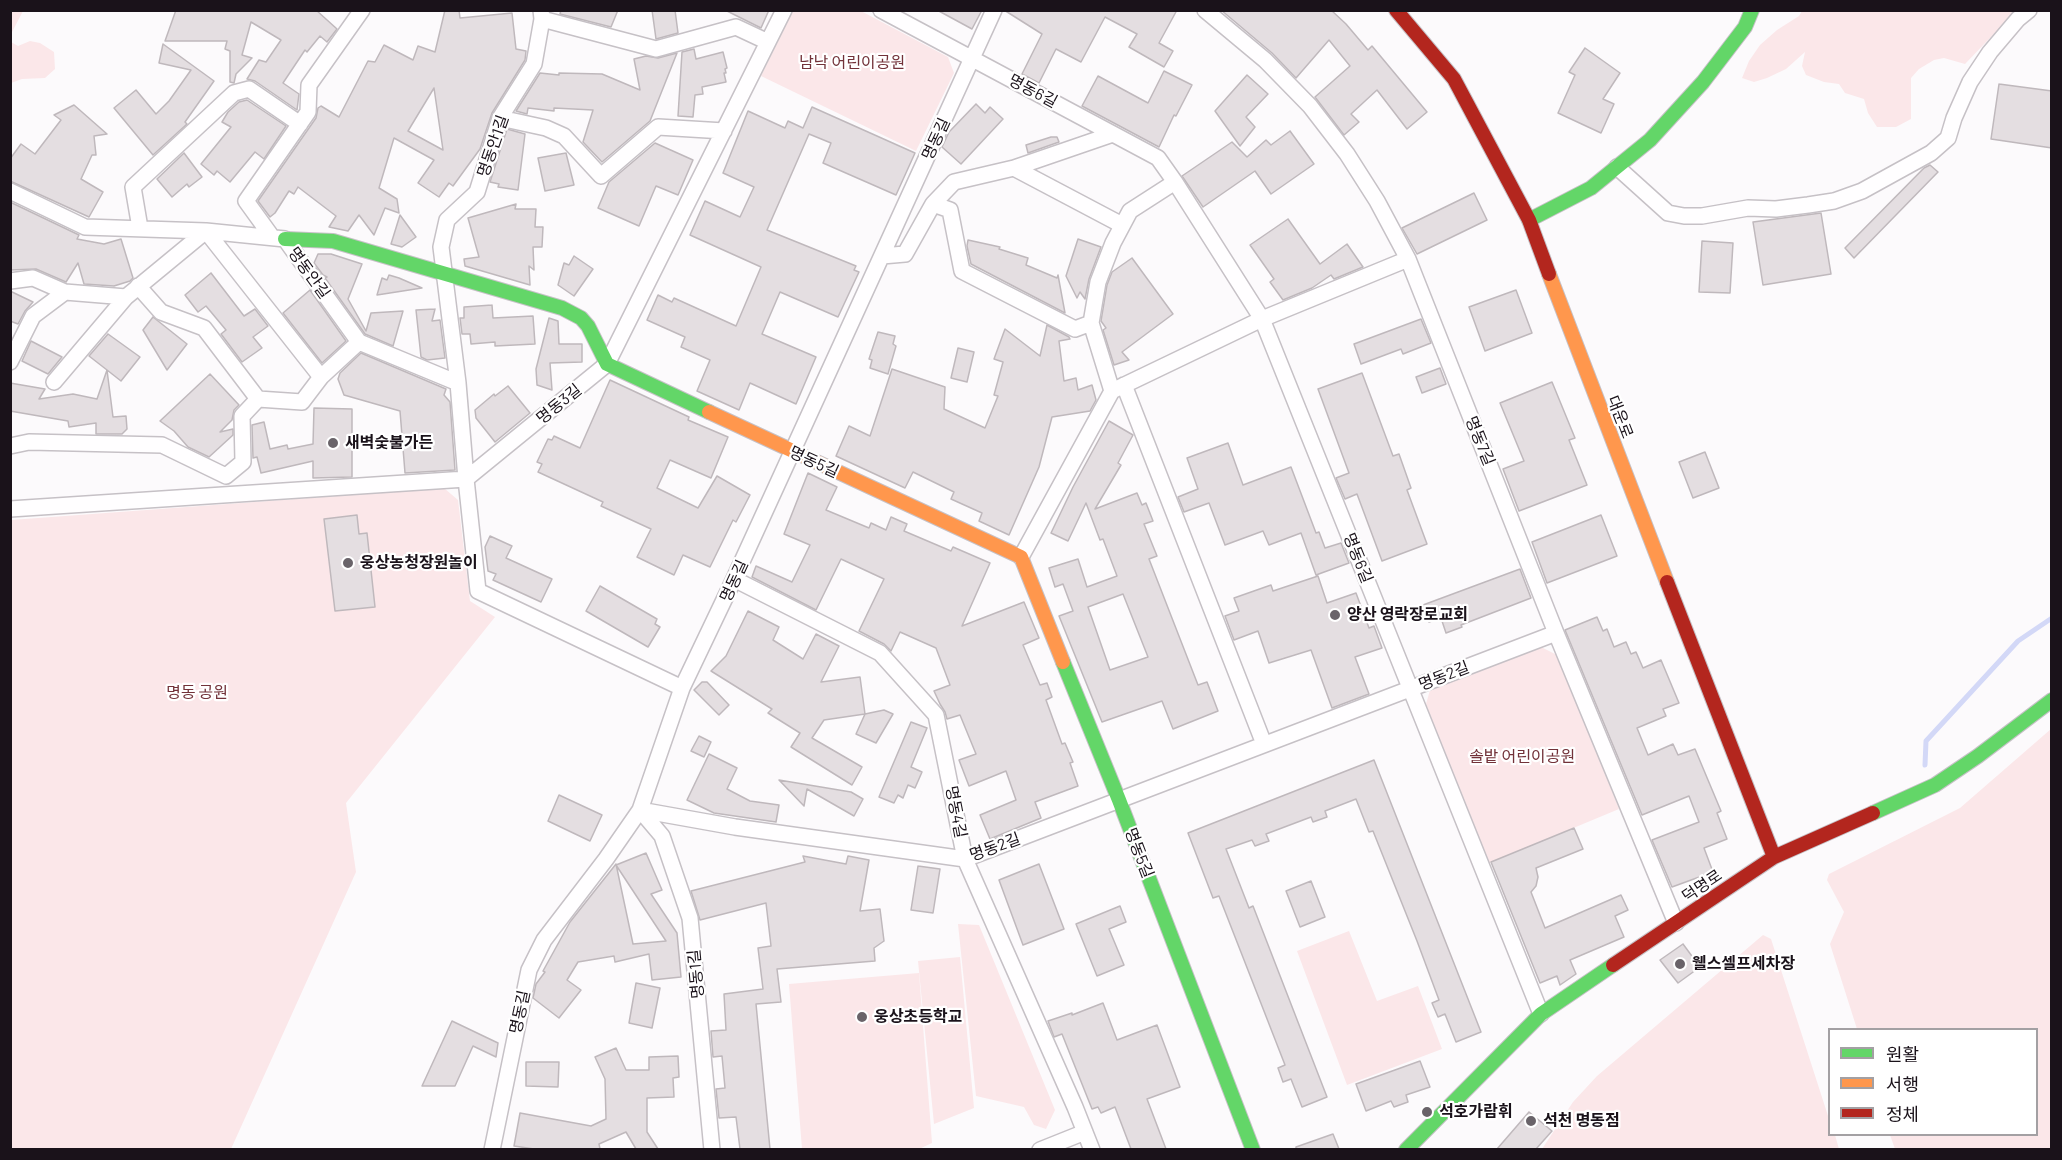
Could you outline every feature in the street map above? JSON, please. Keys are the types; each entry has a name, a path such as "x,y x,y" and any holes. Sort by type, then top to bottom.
{"main road":[{"name":"대운로","path":"1396,10 1454,79 1529,220 1774,857"},
{"path":"1529,220 1591,188 1650,140 1703,82 1745,27 1752,10"},
{"path":"278,238 333,241 572,312 588,326 607,364"},
{"name":"명동5길","path":"607,364 1022,557 1119,800 1253,1149"},
{"name":"덕명로","path":"1406,1149 1542,1014 1774,857 1935,785 1978,756 2052,700"}],"street":[{"path":"278,238 246,201 308,112 309,85 362,10"},
{"name":"명동3길","path":"466,479 607,364 784,10"},
{"name":"명동6길","path":"881,10 1158,158 1175,182 1262,319 1542,1014"},
{"name":"명동길","path":"492,1149 529,970 544,940 640,810 682,688 735,579 994,10"},
{"name":"명동7길","path":"1205,10 1265,60 1310,106 1347,154 1377,201 1408,259 1556,633 1676,923"},
{"path":"1617,167 1668,213 1684,216 1702,216 1748,208 1776,209 1808,205 1834,201 1862,191 1931,153 1948,138 1970,82 1989,52 2029,10"},
{"path":"542,15 656,50 736,27 768,42"},
{"name":"명동안1길","path":"458,383 441,247 447,220 477,192 500,118 534,64 542,15"},
{"path":"140,228 133,187 234,93 249,89 300,124"},
{"path":"500,118 546,128 564,136 601,176 658,127 724,131"},
{"path":"882,256 905,254 933,204 954,182 1014,168 1113,134"},
{"path":"1014,168 1122,225"},
{"path":"1175,182 1130,211 1113,243 1098,282 1091,323 1264,744"},
{"name":"명동안길","path":"10,191 85,227 206,231 278,238 358,342"},
{"path":"933,204 950,210 962,271 1075,329 1091,323"},
{"path":"54,382 126,297 206,231 321,376"},
{"path":"1022,557 1118,388 1262,319 1408,259"},
{"path":"10,281 33,278 65,292 126,297"},
{"path":"138,286 161,312 204,328 258,399 302,402 321,376 358,342 458,383 478,591 682,688"},
{"path":"10,362 33,316 65,292"},
{"path":"226,476 243,462 243,416 258,399"},
{"path":"10,446 28,442 162,445 226,476"},
{"path":"226,476 228,495"},
{"path":"10,509 466,479"},
{"name":"명동4길","path":"735,579 880,653 936,715 966,859 1092,1149"},
{"name":"명동2길","path":"640,810 735,827 966,859 1556,633"},
{"name":"명동1길","path":"640,810 662,836 690,918 712,1149"},
{"path":"1040,1149 1085,1132"}],"green space":[{"name":"남낙 어린이공원","path":"793,10 861,11 948,57 954,73 916,151 761,76"},
{"path":"1802,10 2016,11 1965,64 1944,58 1934,60 1919,69 1911,78 1911,119 1896,127 1877,127 1868,113 1864,99 1845,93 1839,84 1824,82 1806,75 1802,66 1805,52 1786,69 1767,78 1754,82 1742,78 1749,61 1760,45 1777,30 1799,16"},
{"path":"10,11 23,11 11,34"},
{"path":"30,41 40,43 54,52 55,69 45,78 22,79 11,83 11,42 18,46"},
{"name":"명동 공원","path":"444,488 458,500 470,601 495,617 346,803 356,872 231,1149 11,1150 11,520"},
{"name":"솔밭 어린이공원","path":"1541,647 1559,656 1619,809 1487,864 1426,704 1430,690"},
{"path":"2051,729 2051,1149 1895,1149 1890,1136 2038,1136 2038,1028 1857,1028 1830,944 1844,912 1827,880 1829,874 1960,808"},
{"path":"958,924 979,925 1055,1110 1046,1129 1034,1125 1024,1107 976,1096"},
{"path":"1349,931 1377,1001 1418,986 1442,1049 1347,1085 1297,951"},
{"path":"1763,935 1771,939 1828,1116 1828,1136 1835,1136 1839,1149 1542,1149 1573,1102 1597,1076"},
{"path":"960,957 974,1108 934,1124 918,961"},
{"path":"919,973 932,1143 917,1150 802,1149 789,984"}],"building":[{"path":"176,10 316,10 337,29 327,42 320,36 307,52 305,50 283,83 299,94 297,110 255,81 247,79 259,60 266,62 281,40 251,22 242,55 252,58 236,74 234,83 230,82 230,51 225,49 227,41 165,41"},
{"path":"445,10 459,10 460,18 512,13 516,49 526,51 525,60 492,113 480,149 453,186 449,183 439,197 418,183 434,160 394,138 379,188 397,199 399,213 385,208 374,235 359,215 348,231 329,227 336,216 298,187 294,194 289,191 270,217 258,201 316,118 318,108 321,106 339,117 368,61 375,62 384,45 413,60 418,46 435,52","holes":["434,88 443,150 408,131"]},
{"path":"561,10 618,10 611,27 560,14"},
{"path":"652,10 675,10 678,33 656,39"},
{"path":"725,10 769,10 761,28"},
{"path":"937,10 982,10 972,29"},
{"path":"1004,10 1177,10 1159,43 1173,51 1164,67 1129,47 1137,34 1105,17 1081,62 1056,49 1039,83 1022,74 1042,34"},
{"path":"1221,10 1331,10 1368,50 1372,46 1427,112 1407,129 1377,90 1351,114 1359,122 1344,135 1315,97 1350,66 1329,40 1296,78 1272,53"},
{"path":"163,44 214,81 185,122 187,124 153,155 114,108 136,90 156,114 169,101 191,70 159,63"},
{"path":"1585,48 1620,73 1603,99 1614,104 1601,133 1558,113 1575,75 1569,72"},
{"path":"694,49 696,59 723,52 727,68 724,73 726,82 702,87 703,94 695,95 693,117 678,116 682,52"},
{"path":"677,53 650,121 602,162 583,142 593,110 554,108 554,111 528,108 527,114 516,111 540,73 602,74 640,90 634,59 646,56 658,58"},
{"path":"1164,71 1192,85 1159,147 1082,106 1098,76 1148,103"},
{"path":"1247,75 1268,94 1246,117 1255,127 1240,146 1215,111"},
{"path":"1999,84 2052,91 2052,148 1991,139"},
{"path":"247,100 286,126 264,159 255,152 230,182 217,171 214,175 201,164 231,127 222,122 228,112 239,102"},
{"path":"976,104 985,113 990,107 1003,119 961,164 942,147 949,132"},
{"path":"74,105 107,134 94,136 96,155 92,155 81,179 103,192 89,217 10,181 10,159 21,144 35,154 61,120 54,115"},
{"path":"812,107 915,153 896,195 823,163 831,143 809,134 767,230 856,266 854,270 859,272 838,317 780,292 762,334 816,357 796,404 750,383 739,410 697,391 710,360 681,347 685,337 647,320 658,295 672,302 674,298 736,326 761,267 690,235 705,201 740,217 754,187 723,173 748,111 785,128 788,121 803,128"},
{"path":"507,129 525,134 518,190 498,187 499,184 490,182"},
{"path":"1290,131 1314,164 1271,194 1255,171 1203,207 1182,176 1232,142 1247,157 1266,140 1271,145"},
{"path":"1057,137 1059,142 1028,153 1026,145"},
{"path":"655,143 693,160 678,195 656,186 639,226 598,208 609,182"},
{"path":"184,153 202,177 189,187 187,184 172,197 157,179"},
{"path":"566,153 574,185 545,191 538,158"},
{"path":"1930,165 1938,172 1854,258 1845,248 1924,168"},
{"path":"1474,193 1487,220 1417,254 1402,228"},
{"path":"10,202 79,235 77,239 104,244 121,239 133,278 114,286 84,284 78,263 66,282 36,269 10,270"},
{"path":"516,204 515,209 536,209 535,227 543,227 542,247 533,247 534,270 529,266 530,285 465,266 464,259 479,257 468,218"},
{"path":"1821,213 1831,274 1763,285 1753,222"},
{"path":"400,215 416,237 402,247 391,244"},
{"path":"1288,219 1320,264 1347,244 1363,267 1334,279 1331,275 1312,288 1283,300 1270,282 1274,279 1250,245"},
{"path":"1078,239 1101,247 1089,279 1085,299 1080,292 1077,298 1066,276"},
{"path":"968,240 1000,247 999,249 1028,258 1026,265 1057,278 1058,275 1065,313 971,264"},
{"path":"1702,241 1733,243 1730,293 1699,292"},
{"path":"318,254 331,254 362,264 348,299 366,331 371,313 403,311 393,346 365,334 325,278 327,277 314,263"},
{"path":"574,256 593,269 574,296 558,285 564,263 569,265"},
{"path":"1132,258 1173,314 1122,352 1129,360 1114,365 1103,330 1106,328 1101,321 1107,285 1112,272"},
{"path":"211,273 244,316 255,309 268,326 253,337 262,348 242,362 221,334 226,330 206,306 198,312 185,295"},
{"path":"389,275 422,288 377,295 382,278 387,280"},
{"path":"310,290 346,341 322,363 283,313"},
{"path":"1516,290 1532,333 1485,351 1469,307"},
{"path":"10,291 33,302 18,324 10,321"},
{"path":"492,305 493,318 533,316 535,344 495,346 495,342 471,344 470,334 462,334 460,318 464,318 464,307"},
{"path":"435,309 432,321 440,320 445,358 427,360 421,357 416,310"},
{"path":"153,317 187,344 167,370 143,330"},
{"path":"549,318 558,321 559,344 582,344 582,362 550,363 552,390 537,385 536,369"},
{"path":"1421,319 1431,343 1403,354 1401,349 1361,364 1354,344"},
{"path":"1047,325 1070,339 1059,341 1064,381 1076,378 1078,390 1092,385 1096,400 1090,411 1052,417 1039,467 1009,535 979,521 982,513 951,499 954,492 913,472 905,488 836,456 849,426 870,436 892,369 945,387 944,409 985,428 998,396 994,395 1003,362 994,359 1005,329 1040,356"},
{"path":"878,332 895,336 893,344 896,346 888,374 870,368 872,360 869,359"},
{"path":"108,334 140,357 121,381 89,356"},
{"path":"31,341 62,357 48,374 22,361"},
{"path":"958,348 974,352 967,382 951,378"},
{"path":"361,353 446,389 444,395 450,402 455,470 405,473 400,411 344,395 338,379 340,373"},
{"path":"1440,368 1446,384 1422,393 1416,377"},
{"path":"107,370 113,417 126,416 127,429 122,434 96,434 96,423 69,427 68,421 10,411 10,383 45,389 39,399 73,394 97,399"},
{"path":"1362,373 1393,456 1399,454 1411,488 1407,490 1427,544 1382,561 1357,494 1345,499 1336,478 1349,473 1318,389"},
{"path":"210,374 239,405 234,410 232,420 220,432 233,429 233,435 209,457 188,447 174,431 160,421"},
{"path":"610,380 689,417 688,420 728,437 711,478 670,460 657,488 698,508 717,476 750,495 736,522 733,520 710,567 683,555 674,575 637,557 651,529 601,506 603,502 538,472 542,464 537,462 548,439 552,440 554,436 580,448"},
{"path":"1552,382 1575,438 1569,440 1587,485 1519,511 1503,469 1524,461 1500,403"},
{"path":"508,386 530,413 495,442 476,418 475,410"},
{"name":"새벽숯불가든","path":"314,408 352,409 352,477 313,478 313,461 261,473 257,457 253,458 252,425 264,422 270,449 287,445 288,449 313,444"},
{"path":"1109,421 1133,435 1118,463 1121,465 1095,509 1137,493 1142,505 1146,503 1153,521 1144,524 1157,556 1149,559 1198,685 1207,682 1218,711 1173,729 1162,701 1102,722 1059,616 1073,611 1063,584 1055,587 1049,568 1078,559 1087,587 1117,576 1086,503 1068,541 1051,533","holes":["1123,594 1148,657 1110,670 1088,607"]},
{"path":"1228,443 1243,485 1291,467 1316,533 1319,532 1325,548 1341,543 1349,563 1316,575 1301,533 1269,545 1263,531 1225,545 1209,503 1184,512 1178,497 1198,489 1187,458"},
{"path":"1705,452 1719,488 1693,498 1679,462"},
{"path":"808,473 837,487 826,510 869,528 871,523 886,530 891,517 907,524 904,531 951,551 953,547 990,563 962,626 1024,602 1039,638 1023,645 1040,685 1047,683 1052,697 1046,700 1062,744 1065,743 1073,762 1070,763 1078,786 1035,802 1041,818 990,839 980,815 1016,800 1006,771 969,786 959,760 976,754 960,715 947,719 934,691 950,685 936,648 900,632 891,651 884,644 859,631 884,579 841,559 816,610 752,577 756,566 792,582 810,545 784,534"},
{"name":"웅상농청장원놀이","path":"357,515 359,534 367,533 375,607 335,611 324,519"},
{"path":"1601,515 1617,556 1547,583 1532,542"},
{"path":"490,536 512,546 506,558 552,579 541,602 493,580 496,574 488,571 485,547"},
{"path":"1520,569 1531,598 1446,633 1441,618 1429,622 1423,605"},
{"path":"1318,576 1327,603 1356,593 1369,628 1374,626 1382,648 1355,657 1369,694 1332,708 1311,650 1269,663 1258,631 1234,640 1225,616 1239,611 1234,598 1271,585 1273,591"},
{"path":"600,586 657,619 655,624 660,627 648,647 586,611"},
{"path":"748,611 779,627 773,640 803,659 816,634 839,646 821,682 860,677 865,714 824,720 812,738 862,767 852,785 791,747 800,733 768,713 772,709 711,671 726,656"},
{"path":"1597,617 1603,631 1607,629 1614,647 1626,642 1631,654 1636,652 1643,668 1661,660 1679,703 1663,709 1666,716 1637,728 1648,755 1673,744 1678,755 1695,749 1721,811 1717,813 1727,839 1704,848 1713,872 1672,887 1652,840 1699,822 1689,796 1642,815 1565,630"},
{"path":"702,682 707,682 729,705 719,715 694,690"},
{"path":"884,710 893,714 876,743 856,734 865,714"},
{"path":"911,722 927,728 911,767 922,772 915,788 908,785 903,798 898,795 894,803 879,797"},
{"path":"699,736 711,742 704,757 691,751"},
{"path":"709,754 737,768 727,789 750,801 779,805 776,822 714,813 687,800"},
{"path":"1374,760 1481,1032 1456,1042 1445,1014 1438,1017 1432,1003 1439,1000 1417,941 1373,831 1369,832 1356,799 1325,811 1327,817 1313,822 1311,817 1266,834 1269,841 1255,846 1252,840 1226,849 1249,908 1253,906 1327,1097 1302,1107 1291,1079 1283,1082 1278,1068 1285,1065 1219,896 1213,898 1188,833"},
{"path":"779,780 851,792 863,799 854,816 807,789 804,806"},
{"path":"559,795 602,815 590,841 548,821"},
{"path":"1574,828 1583,849 1536,868 1538,877 1536,886 1531,892 1545,928 1621,895 1628,910 1615,916 1624,937 1570,960 1576,974 1560,985 1557,976 1540,983 1491,862"},
{"path":"646,853 662,890 651,894 677,933 681,977 652,980 649,954 615,962 614,956 578,962 567,980 581,990 559,1018 533,998 536,984 545,972 543,971 570,922 616,865","holes":["616,865 666,941 633,944"]},
{"path":"803,856 846,864 848,856 869,860 860,911 880,909 884,941 874,948 875,961 777,969 781,1002 756,1004 770,1149 740,1149 736,1117 719,1118 716,1089 725,1088 722,1056 713,1057 711,1031 726,1030 724,994 763,989 758,948 771,946 766,903 700,920 691,891 805,862"},
{"path":"1039,864 1064,929 1023,945 999,880"},
{"path":"918,866 940,869 933,913 911,910"},
{"path":"1311,881 1325,917 1300,927 1286,891"},
{"path":"1120,906 1126,922 1109,929 1124,965 1097,976 1076,924"},
{"name":"웰스셀프세차장","path":"1683,944 1700,967 1678,983 1660,960"},
{"path":"636,983 660,988 652,1028 629,1023"},
{"path":"1103,1003 1117,1040 1157,1025 1180,1087 1147,1099 1166,1149 1131,1149 1115,1107 1101,1113 1098,1107 1092,1109 1062,1034 1054,1037 1048,1021"},
{"path":"452,1021 498,1043 496,1057 473,1046 455,1086 422,1086"},
{"path":"616,1048 626,1070 649,1070 649,1057 678,1056 679,1077 673,1078 674,1097 647,1098 647,1132 658,1149 636,1149 626,1132 599,1144 600,1149 534,1149 514,1146 520,1113 591,1126 606,1119 605,1079 595,1057"},
{"path":"1420,1061 1430,1087 1406,1095 1408,1102 1394,1107 1391,1101 1366,1111 1356,1084"},
{"path":"526,1062 559,1062 558,1087 526,1086"},
{"name":"석천 명동점","path":"1529,1112 1552,1131 1536,1149 1497,1149"},
{"path":"1333,1134 1339,1149 1296,1149 1296,1147"}],"waterway":[{"path":"1925,765 1926,741 2018,641 2052,618"}],"traffic: fast":[{"path":"1529,220 1591,188 1650,140 1703,82 1745,27 1752,10"},
{"path":"285,239 333,241 562,308 581,318 588,326 607,364 709,412"},
{"path":"1063,662 1119,800 1253,1150"},
{"path":"1873,813 1935,785 1978,756 2052,700"},
{"path":"1406,1150 1541,1014 1613,965"}],"traffic: slow":[{"path":"1549,274 1667,582"},
{"path":"709,412 1021,557 1063,662"}],"traffic: jam":[{"path":"1396,10 1454,79 1529,220 1549,274"},
{"path":"1667,582 1774,857"},
{"path":"1613,965 1774,857 1873,813"}],"place":[{"name":"새벽숯불가든","path":"333,443"},
{"name":"웅상농청장원놀이","path":"348,563"},
{"name":"양산 영락장로교회","path":"1335,615"},
{"name":"웰스셀프세차장","path":"1680,964"},
{"name":"웅상초등학교","path":"862,1017"},
{"name":"석호가람휘","path":"1427,1112"},
{"name":"석천 명동점","path":"1531,1121"}]}
